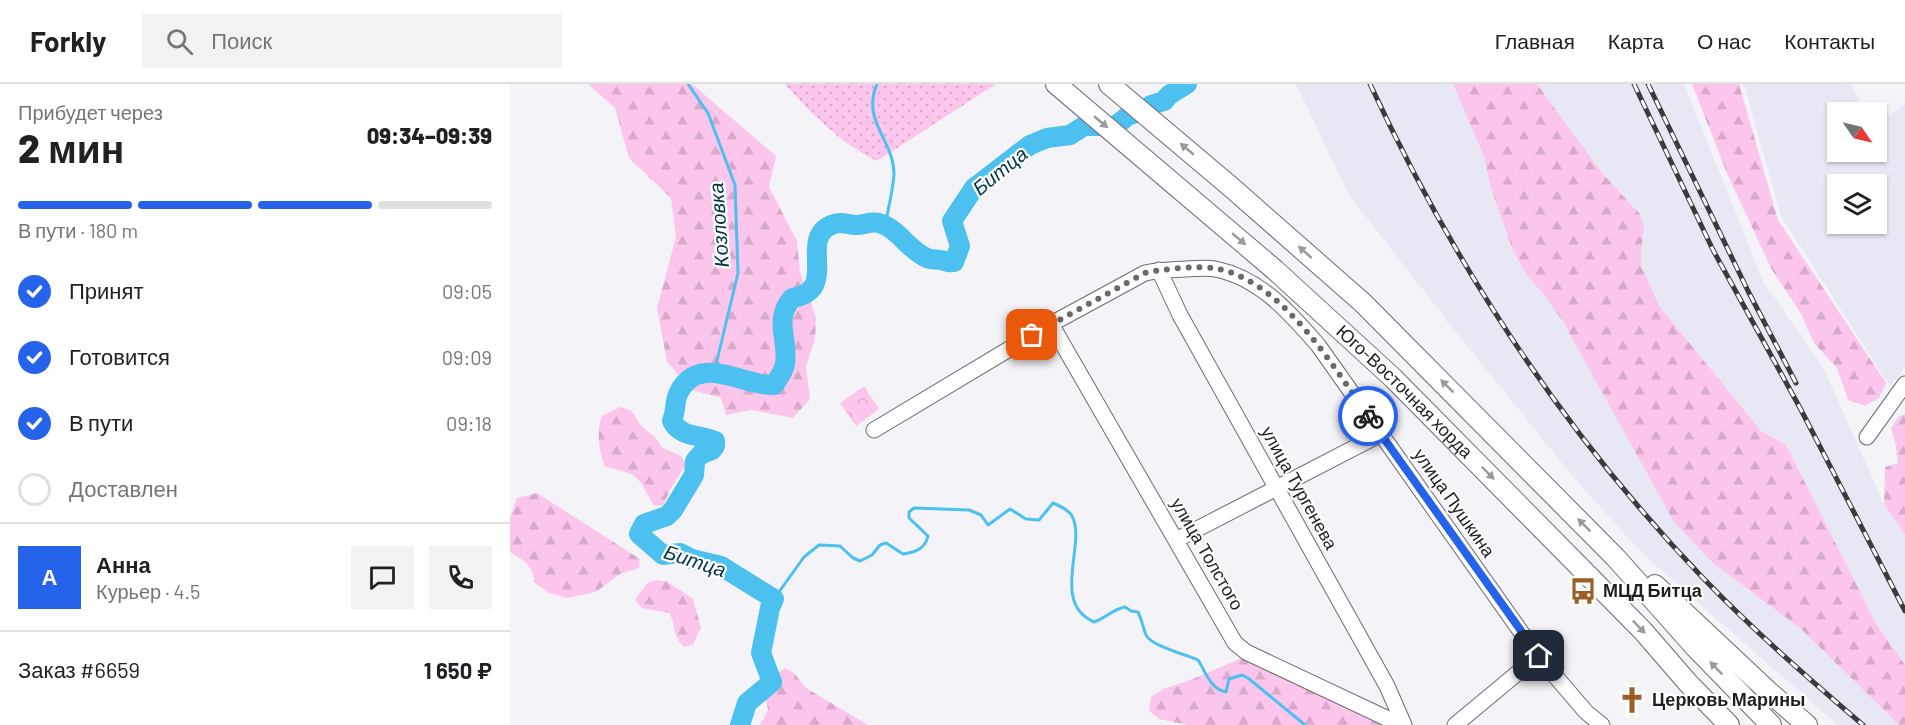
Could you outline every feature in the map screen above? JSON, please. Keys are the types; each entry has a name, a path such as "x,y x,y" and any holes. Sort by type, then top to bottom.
{"main road":[{"name":"Юго-Восточная хорда","path":"1056,84 1275,270 1392,378 1643,631 1688,683 1729,725"},
{"name":"Юго-Восточная хорда","path":"1109,84 1363,303 1616,558 1695,647 1771,725"},
{"path":"1616,558 1658,586 1807,725"}],"street":[{"name":"улица Пушкина","path":"874,430 1052,324 1145,273 1159,270 1213,268 1242,276 1265,290 1293,316 1318,345 1539,656 1586,712 1602,725"},
{"name":"улица Тургенева","path":"1159,270 1180,315 1387,686 1403,725"},
{"name":"улица Толстого","path":"1052,324 1235,643 1246,652 1403,725"},
{"path":"1867,437 1905,384"},
{"path":"1176,540 1381,434"},
{"path":"1455,725 1539,656"}],"shaded area":[{"path":"1296,84 1453,84 1484,157 1491,188 1512,248 1562,320 1713,563 1801,629 1899,725 1838,725 1644,555 1580,485 1349,195"},
{"path":"1537,84 1684,84 1763,281 1824,369 1884,504 1905,535 1905,665 1877,625 1786,445 1761,431 1660,307 1641,266 1644,226 1640,214 1602,173"},
{"path":"1744,84 1851,84 1861,102 1827,102 1827,162 1887,162 1887,118 1905,103 1905,368 1890,386 1781,216"}],"green space":[{"path":"588,84 692,84 776,156 769,187 797,241 800,272 816,318 815,339 806,367 810,399 793,418 751,410 726,415 721,398 692,390 667,362 657,308 676,237 671,198 629,158 615,108"},
{"path":"785,84 996,84 877,161 852,147 828,127"},
{"path":"1453,84 1537,84 1602,173 1640,214 1644,226 1641,266 1660,307 1761,431 1786,445 1877,625 1905,665 1905,725 1899,725 1801,629 1713,563 1674,522 1562,320 1526,274 1512,248 1491,188 1484,157"},
{"path":"1692,84 1739,84 1778,220 1886,383 1879,398 1865,406 1848,400 1837,368 1814,343 1800,312 1772,270 1726,171"},
{"path":"864,386 879,409 856,426 840,403"},
{"path":"620,407 632,412 641,425 657,439 661,447 681,456 686,464 663,506 653,505 636,477 624,471 605,467 599,442 600,422 602,416"},
{"path":"1905,414 1905,535 1884,504 1885,467 1898,463 1891,429 1898,417"},
{"path":"537,493 640,559 639,568 620,574 596,592 567,598 549,593 534,582 530,567 510,552 510,518 517,498"},
{"path":"658,580 668,582 693,599 701,628 693,645 684,647 680,642 669,613 642,608 635,600 647,583"},
{"path":"1242,658 1383,725 1188,725 1159,719 1149,711 1151,697 1165,688 1188,681"},
{"path":"785,668 794,673 806,688 868,725 760,725 768,710 766,700 777,683 777,673"}],"waterway":[{"name":"Козловка","path":"688,84 708,113 735,185 738,273 714,373"},
{"path":"877,84 873,97 875,120 893,162 894,174 885,226"},
{"name":"Битца","path":"740,725 747,703 772,682 761,653 774,599 721,566 692,559 680,553 663,555 639,534 644,524 667,516 673,510 694,475 695,461 701,454 712,450 715,446 715,441 685,433 672,421 677,396 687,381 697,375 709,373 774,385 785,364 783,314 792,298 807,293 814,285 817,274 818,240 823,231 834,224 879,223 892,230 914,250 927,258 954,262 960,246 952,221 974,188 1030,145 1047,138 1070,135 1084,126 1115,126 1129,115 1144,111 1151,105 1164,101 1169,95 1187,84"},
{"path":"774,599 804,557 819,545 840,546 860,561 872,555 880,545 886,543 903,554 919,549 925,544 928,536 909,518 909,512 914,508 969,510 981,515 988,525 1010,509 1026,519 1039,520 1053,503 1064,508 1072,516 1076,541 1072,587 1074,601 1081,613 1094,622 1125,607 1138,612 1149,639 1198,660 1216,687 1226,692 1229,679 1242,675 1305,725"}],"railway":[{"path":"1370,84 1438,217 1476,282 1559,406 1604,465 1652,523 1703,578 1781,653 1863,725"},
{"path":"1634,84 1713,250 1799,406 1905,611"},
{"path":"1648,84 1748,291 1796,383"}],"way so far":[{"path":"1032,335 1145,273 1159,270 1213,268 1242,276 1265,290 1293,316 1318,345 1368,416"}],"place":[{"name":"МЦД Битца","path":"1583,591"},
{"name":"Церковь Марины","path":"1632,700"}],"route":[{"path":"1368,416 1539,656"}]}
